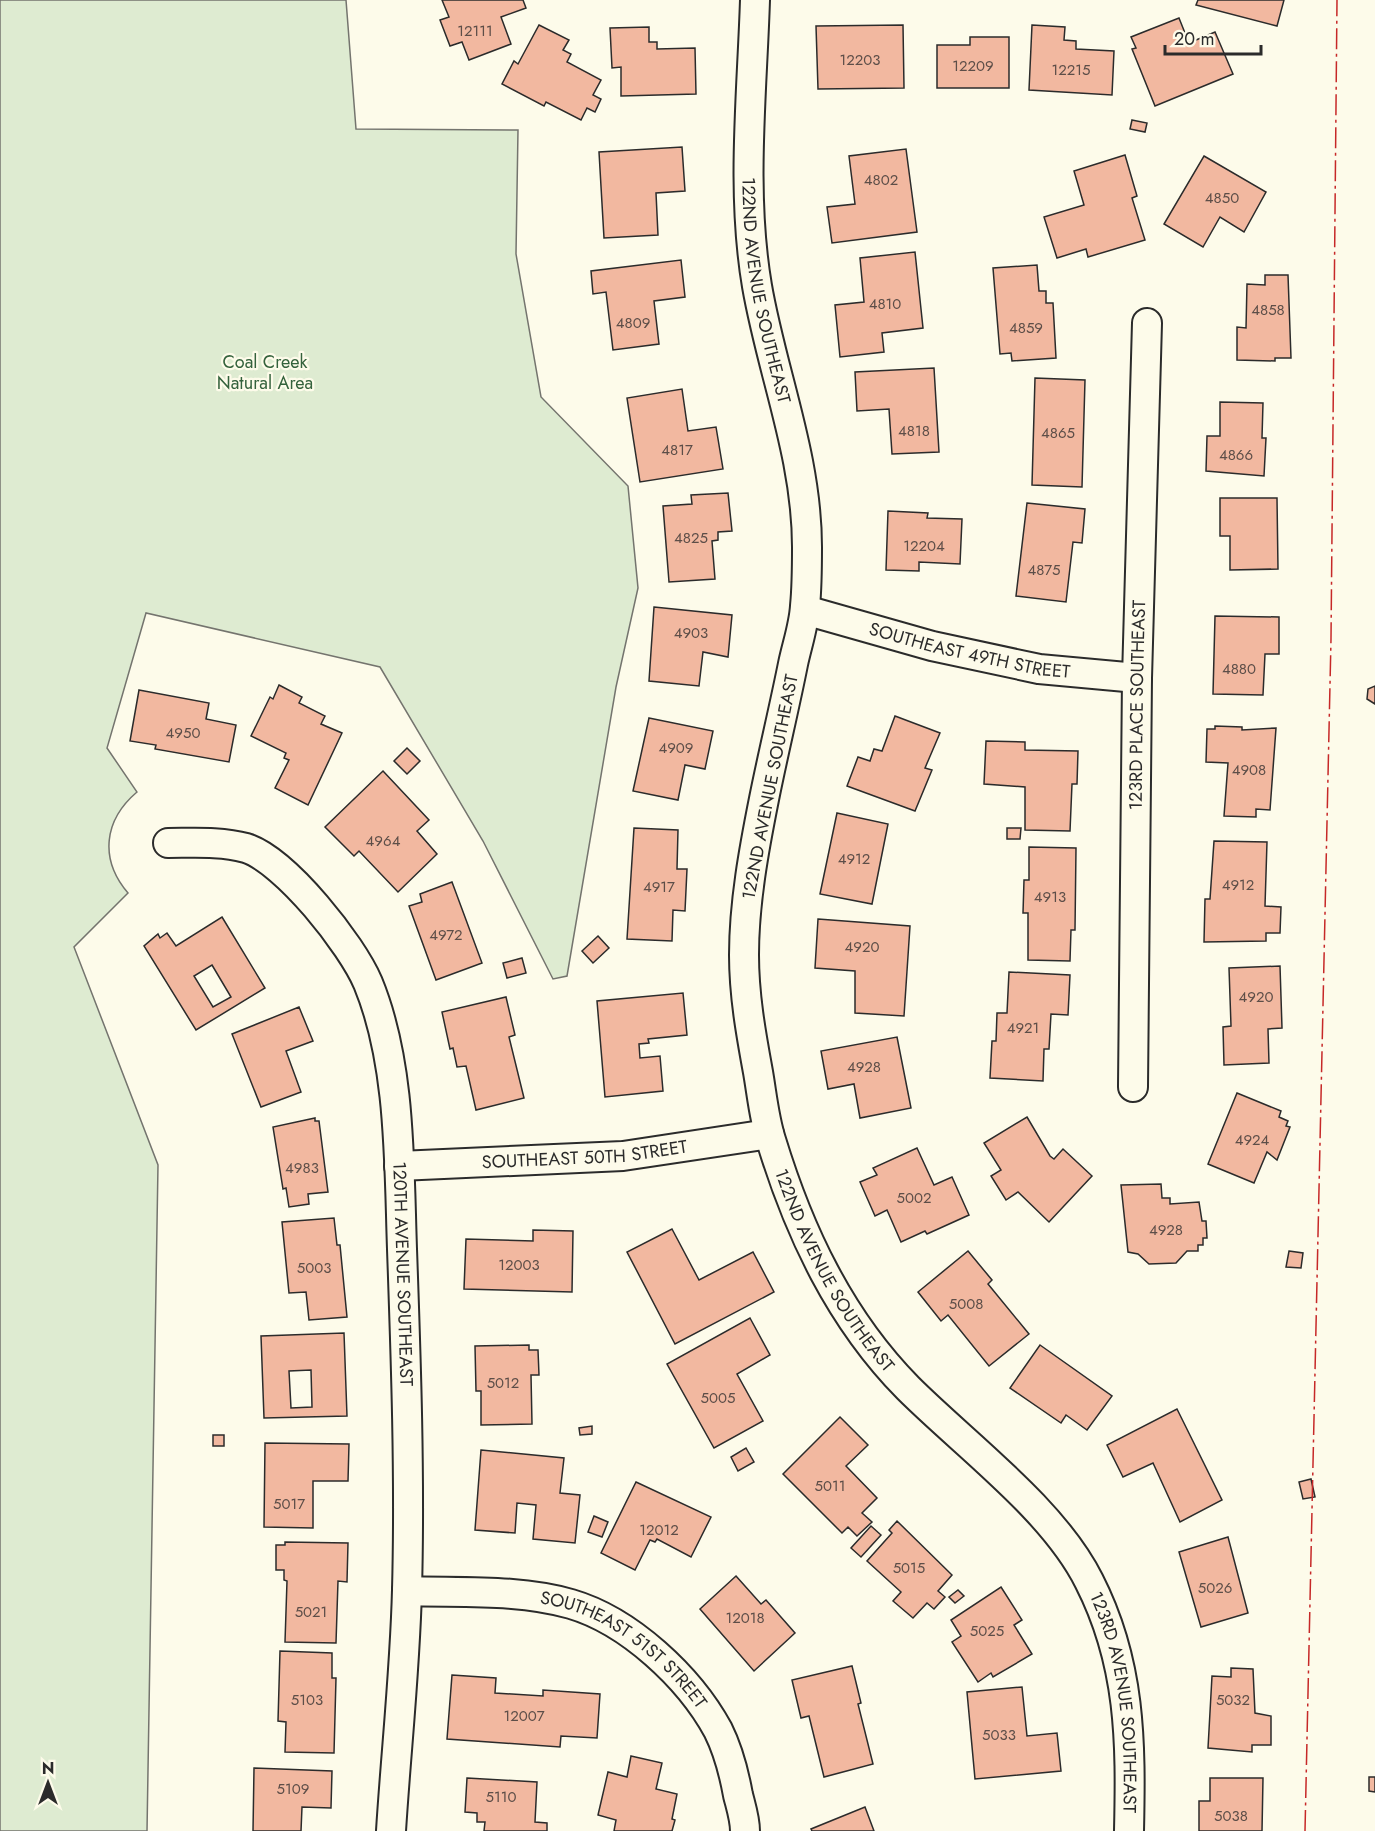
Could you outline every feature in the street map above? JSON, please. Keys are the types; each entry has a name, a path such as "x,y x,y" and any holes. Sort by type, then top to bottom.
{"street":[{"name":"122ND AVENUE SOUTHEAST","path":"755,0 749,192 752,241 757,288 787,405 802,482 807,541 805,610 763,803 748,895 744,954 748,1015 769,1134 792,1203 819,1266 866,1342 908,1387 1004,1476 1062,1539 1087,1576"},
{"name":"123RD PLACE SOUTHEAST","path":"1133,1087 1137,678 1147,323"},
{"name":"SOUTHEAST 49TH STREET","path":"805,610 932,646 1040,669 1137,678"},
{"name":"120TH AVENUE SOUTHEAST","path":"168,843 211,843 247,848 275,864 306,896 343,941 367,981 382,1025 390,1067 399,1166 404,1316 407,1591 391,1831"},
{"name":"SOUTHEAST 50TH STREET","path":"399,1166 623,1156 769,1134"},
{"name":"123RD AVENUE SOUTHEAST","path":"1087,1576 1104,1613 1119,1659 1128,1707 1131,1752 1129,1831"},
{"name":"SOUTHEAST 51ST STREET","path":"407,1591 524,1595 569,1603 599,1613 636,1637 696,1697 718,1730 733,1767 745,1831"}],"green space":[{"name":"Coal Creek Natural Area","path":"0,0 346,0 356,129 518,130 516,254 541,397 628,486 638,588 616,687 567,976 553,979 483,841 380,667 146,613 107,748 137,792 118,815 109,840 109,853 113,867 128,893 74,947 158,1165 147,1831 0,1831"}],"building":[{"path":"442,0 523,0 526,8 501,17 511,44 469,60 462,42 450,46 440,20 449,17"},
{"path":"1198,0 1284,0 1277,26 1196,5"},
{"path":"1179,18 1189,43 1215,32 1233,74 1155,106 1132,49 1136,48 1131,37"},
{"path":"539,25 569,40 563,50 571,54 567,62 601,80 593,95 601,99 595,112 587,108 581,120 546,102 544,106 502,84 514,61 518,64"},
{"path":"903,25 904,88 818,89 816,26"},
{"path":"1032,25 1065,27 1064,40 1076,41 1076,49 1114,51 1112,95 1029,90"},
{"path":"649,27 649,42 657,42 657,49 695,48 696,94 621,96 621,67 612,68 610,28"},
{"path":"970,37 1009,37 1009,88 937,88 937,45 970,45"},
{"path":"1132,120 1147,123 1145,132 1130,129"},
{"path":"682,147 685,191 656,193 658,235 604,238 599,152"},
{"path":"906,149 917,232 832,243 827,207 855,204 849,156"},
{"path":"1125,155 1137,196 1132,198 1145,240 1088,257 1086,249 1057,258 1044,217 1084,205 1074,171"},
{"path":"1204,156 1266,192 1244,232 1220,217 1203,247 1164,224"},
{"path":"915,252 923,328 882,333 884,352 840,357 835,305 864,302 860,258"},
{"path":"681,260 685,297 654,301 659,344 613,350 606,292 593,294 591,271"},
{"path":"1037,265 1039,291 1046,291 1046,303 1053,303 1056,358 1012,361 1011,353 1000,354 993,268"},
{"path":"1265,275 1288,275 1291,358 1275,358 1275,361 1237,360 1237,327 1246,328 1247,284 1265,285"},
{"path":"934,368 939,452 892,454 889,409 857,411 855,372"},
{"path":"1035,378 1085,380 1082,487 1032,485"},
{"path":"682,389 688,431 716,427 723,469 640,482 627,398"},
{"path":"1220,402 1263,403 1262,438 1266,438 1264,476 1206,471 1207,436 1220,436"},
{"path":"728,493 732,531 718,532 718,540 712,541 715,579 669,582 663,506 692,504 691,495"},
{"path":"1220,498 1277,498 1278,569 1230,570 1230,536 1220,536"},
{"path":"1027,503 1085,509 1082,543 1073,542 1066,602 1016,596"},
{"path":"888,511 928,513 927,518 962,519 960,564 919,562 919,571 886,570"},
{"path":"654,607 732,615 728,657 703,652 699,686 649,681"},
{"path":"1215,616 1279,617 1279,654 1265,654 1263,695 1213,694"},
{"path":"279,685 302,697 299,703 325,716 321,724 342,733 308,805 275,788 289,760 284,758 286,753 251,736 270,697 273,699"},
{"path":"1375,686 1375,704 1367,699 1368,689"},
{"path":"139,690 209,703 206,719 236,725 229,762 155,749 156,745 130,741"},
{"path":"895,716 940,733 925,768 932,770 915,811 847,786 858,757 870,761 874,749 882,751"},
{"path":"649,718 713,731 705,769 685,765 678,800 633,791"},
{"path":"1215,726 1242,727 1242,730 1276,728 1270,810 1256,809 1256,817 1224,816 1228,763 1206,762 1207,729 1215,729"},
{"path":"986,741 1025,742 1025,750 1078,751 1077,784 1072,784 1070,831 1025,830 1025,787 984,784"},
{"path":"407,748 420,761 407,774 394,761"},
{"path":"383,771 429,820 417,831 437,854 398,892 359,851 354,856 325,827"},
{"path":"837,813 888,824 872,904 820,894"},
{"path":"634,828 678,830 677,869 687,869 685,911 673,910 672,941 627,939"},
{"path":"1007,828 1021,828 1020,839 1007,839"},
{"path":"1214,841 1267,842 1265,906 1281,907 1280,933 1266,933 1266,941 1204,942 1205,899 1210,899"},
{"path":"1029,847 1076,848 1075,930 1071,930 1070,961 1028,960 1028,913 1023,913 1024,880 1029,880"},
{"path":"452,882 482,963 436,980 409,906 422,902 420,894"},
{"path":"222,917 265,988 196,1030 144,946 158,934 160,938 167,933 176,946","holes":["212,965 231,997 213,1007 194,976"]},
{"path":"818,919 910,926 904,1016 855,1013 855,971 815,968"},
{"path":"598,936 609,948 593,963 582,951"},
{"path":"522,958 526,973 507,978 503,963"},
{"path":"1280,966 1282,1028 1268,1029 1269,1063 1224,1065 1223,1027 1231,1026 1229,968"},
{"path":"1009,972 1070,975 1068,1015 1051,1014 1049,1049 1044,1049 1043,1081 990,1078 992,1041 996,1041 997,1013 1007,1013"},
{"path":"683,993 687,1035 648,1039 649,1043 639,1044 640,1058 660,1056 663,1091 605,1097 597,1001"},
{"path":"506,997 515,1035 509,1037 524,1098 476,1110 466,1066 457,1067 453,1048 450,1049 442,1012"},
{"path":"299,1007 313,1041 286,1051 301,1092 261,1107 232,1034"},
{"path":"897,1037 911,1108 860,1118 854,1084 828,1089 821,1051"},
{"path":"1237,1093 1281,1111 1279,1117 1288,1121 1286,1126 1290,1127 1277,1160 1267,1152 1254,1183 1208,1164"},
{"path":"1027,1117 1050,1156 1054,1159 1063,1149 1092,1176 1049,1222 1018,1192 1006,1200 991,1176 1001,1170 984,1143"},
{"path":"315,1118 315,1121 319,1121 328,1192 308,1194 309,1204 289,1207 286,1188 283,1189 273,1127"},
{"path":"917,1148 934,1185 952,1177 969,1215 927,1234 925,1231 901,1242 887,1210 875,1216 860,1182 877,1175 873,1168"},
{"path":"1161,1184 1162,1198 1170,1198 1170,1204 1199,1202 1202,1221 1206,1221 1207,1238 1203,1238 1203,1245 1198,1245 1198,1251 1187,1251 1176,1263 1149,1264 1138,1254 1128,1252 1121,1185"},
{"path":"334,1218 337,1245 340,1245 347,1317 309,1320 306,1292 289,1293 282,1222"},
{"path":"672,1229 699,1280 753,1252 774,1292 675,1344 627,1252"},
{"path":"533,1230 573,1231 572,1292 464,1289 466,1239 533,1241"},
{"path":"968,1251 992,1280 988,1284 1029,1334 989,1366 948,1315 941,1321 918,1292"},
{"path":"1289,1251 1303,1253 1301,1268 1286,1267"},
{"path":"750,1318 770,1355 737,1374 763,1421 714,1448 667,1364"},
{"path":"344,1333 347,1416 264,1418 261,1336","holes":["311,1370 312,1407 291,1408 289,1371"]},
{"path":"529,1345 529,1350 538,1350 539,1375 531,1375 532,1424 481,1425 481,1391 476,1391 475,1346"},
{"path":"1040,1345 1112,1396 1087,1430 1066,1415 1061,1423 1010,1388"},
{"path":"1177,1409 1222,1500 1180,1522 1153,1463 1123,1477 1107,1445"},
{"path":"840,1417 868,1445 846,1466 877,1498 862,1513 872,1522 857,1536 848,1527 842,1533 783,1474"},
{"path":"592,1426 592,1434 580,1435 579,1428"},
{"path":"213,1435 224,1435 224,1446 213,1446"},
{"path":"265,1443 349,1444 348,1481 313,1481 313,1528 264,1527"},
{"path":"746,1448 754,1462 738,1471 731,1457"},
{"path":"481,1450 564,1458 560,1493 580,1495 575,1543 533,1539 536,1505 517,1503 515,1533 475,1530"},
{"path":"1311,1479 1315,1497 1303,1499 1299,1482"},
{"path":"636,1482 711,1517 691,1557 657,1539 655,1542 650,1540 635,1570 601,1553"},
{"path":"594,1516 608,1522 602,1537 588,1532"},
{"path":"897,1521 952,1575 938,1591 945,1597 934,1609 927,1603 913,1618 893,1601 901,1592 867,1561 892,1533 889,1530"},
{"path":"871,1526 881,1535 861,1557 851,1548"},
{"path":"1228,1537 1248,1613 1201,1627 1179,1552"},
{"path":"285,1542 348,1543 347,1582 338,1581 336,1643 285,1642 287,1581 284,1580 284,1570 276,1570 276,1545 285,1545"},
{"path":"736,1576 761,1604 766,1600 795,1633 754,1671 700,1609"},
{"path":"1001,1587 1022,1620 1014,1625 1032,1654 993,1677 991,1673 978,1682 952,1642 961,1636 951,1620"},
{"path":"958,1590 964,1596 955,1603 949,1597"},
{"path":"280,1651 332,1653 332,1678 336,1678 334,1753 285,1752 286,1722 278,1721"},
{"path":"852,1666 861,1703 858,1704 873,1764 824,1777 809,1716 801,1718 792,1680"},
{"path":"1231,1668 1253,1669 1255,1713 1271,1716 1271,1745 1252,1745 1252,1752 1208,1748 1212,1676 1231,1677"},
{"path":"452,1675 496,1678 495,1693 543,1696 543,1690 600,1694 597,1738 561,1736 560,1747 447,1739"},
{"path":"1022,1687 1027,1736 1057,1733 1061,1771 975,1779 967,1692"},
{"path":"631,1756 662,1763 656,1789 677,1794 672,1831 614,1831 616,1820 598,1815 608,1772 627,1777"},
{"path":"254,1768 332,1771 331,1808 302,1807 301,1831 253,1831"},
{"path":"1369,1777 1375,1777 1375,1792 1369,1791"},
{"path":"467,1778 537,1782 535,1822 547,1823 547,1831 484,1831 485,1822 477,1822 477,1813 465,1812"},
{"path":"1210,1778 1263,1778 1262,1831 1199,1831 1199,1801 1210,1801"},
{"path":"865,1807 874,1831 812,1831 811,1829"}],"power":[{"path":"1305,1831 1331,639 1337,0"}]}
